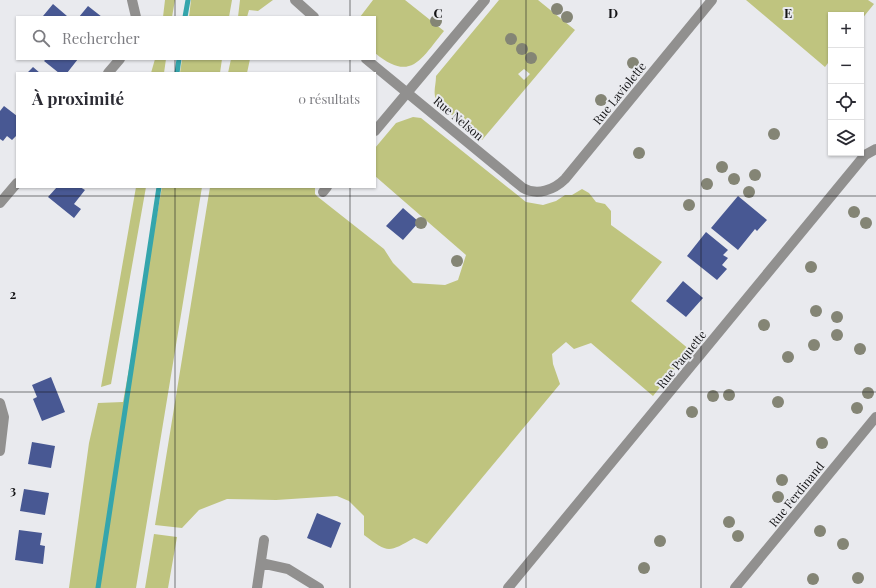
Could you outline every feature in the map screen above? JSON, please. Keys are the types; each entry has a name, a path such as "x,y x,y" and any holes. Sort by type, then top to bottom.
{"street":[{"path":"132,0 136,16"},
{"path":"295,0 313,16"},
{"path":"376,130 485,0"},
{"name":"Rue Laviolette","path":"538,192 557,186 565,179 712,0"},
{"path":"109,72 119,60"},
{"name":"Rue Nelson","path":"367,60 523,188 538,192"},
{"name":"Rue Paquette","path":"508,588 865,155 876,149"},
{"path":"0,203 16,184"},
{"path":"0,403 4,417 0,450"},
{"name":"Rue Ferdinand","path":"735,588 876,417"},
{"path":"257,588 264,540"},
{"path":"261,563 288,569 319,588"}],"green space":[{"path":"165,0 175,0 172,16 163,16"},
{"path":"191,0 232,0 229,16 189,16"},
{"path":"240,0 273,0 258,11 249,10 247,16 238,16"},
{"path":"373,0 405,0 444,31 422,58 407,67 398,66 387,62 376,54 376,16 361,16"},
{"path":"499,0 538,0 575,30 482,140 437,101 435,95 436,76","holes":["524,69 530,74 524,80 518,74"]},
{"path":"746,0 868,0 874,4 864,16 864,12 828,12 828,63 825,67"},
{"path":"155,60 166,60 164,72 151,72"},
{"path":"182,60 222,60 220,72 180,72"},
{"path":"231,60 250,60 247,72 228,72"},
{"path":"413,117 421,118 526,202 543,205 556,201 565,195 572,195 582,189 589,193 596,202 605,204 611,211 611,225 662,262 631,301 690,350 653,396 591,343 574,349 566,342 552,354 553,364 560,384 427,544 414,538 399,546 388,549 378,545 364,535 364,516 349,501 337,496 276,500 227,499 199,510 182,528 155,525 210,188 315,188 315,194 318,197 384,249 393,263 413,283 445,285 458,280 466,255 376,177 376,147 396,123"},
{"path":"136,188 146,188 111,384 101,387"},
{"path":"162,188 202,188 136,588 69,588 89,443 98,403 123,402"},
{"path":"154,534 177,537 168,588 145,588"}],"building":[{"path":"53,4 67,16 43,16"},
{"path":"88,6 101,16 80,16"},
{"path":"77,60 68,72 58,72 44,61"},
{"path":"33,67 39,72 28,72"},
{"path":"4,106 16,115 16,136 12,140 7,136 3,141 0,139 0,111"},
{"path":"56,188 82,188 85,190 74,204 81,209 74,218 48,197"},
{"path":"738,196 767,220 757,231 755,229 738,250 711,228"},
{"path":"403,208 419,222 403,240 386,226"},
{"path":"706,232 728,250 723,255 728,258 722,265 727,269 717,280 687,256"},
{"path":"683,281 703,298 686,317 666,301"},
{"path":"51,377 65,412 42,421 33,399 37,397 32,385"},
{"path":"32,442 55,446 51,468 28,464"},
{"path":"24,489 49,493 45,515 20,511"},
{"path":"317,513 341,523 331,548 307,538"},
{"path":"19,530 42,533 40,545 45,546 43,564 15,560"}],"waterway":[{"path":"185,16 188,0"},
{"path":"177,72 179,60"},
{"path":"98,588 159,188"}]}
